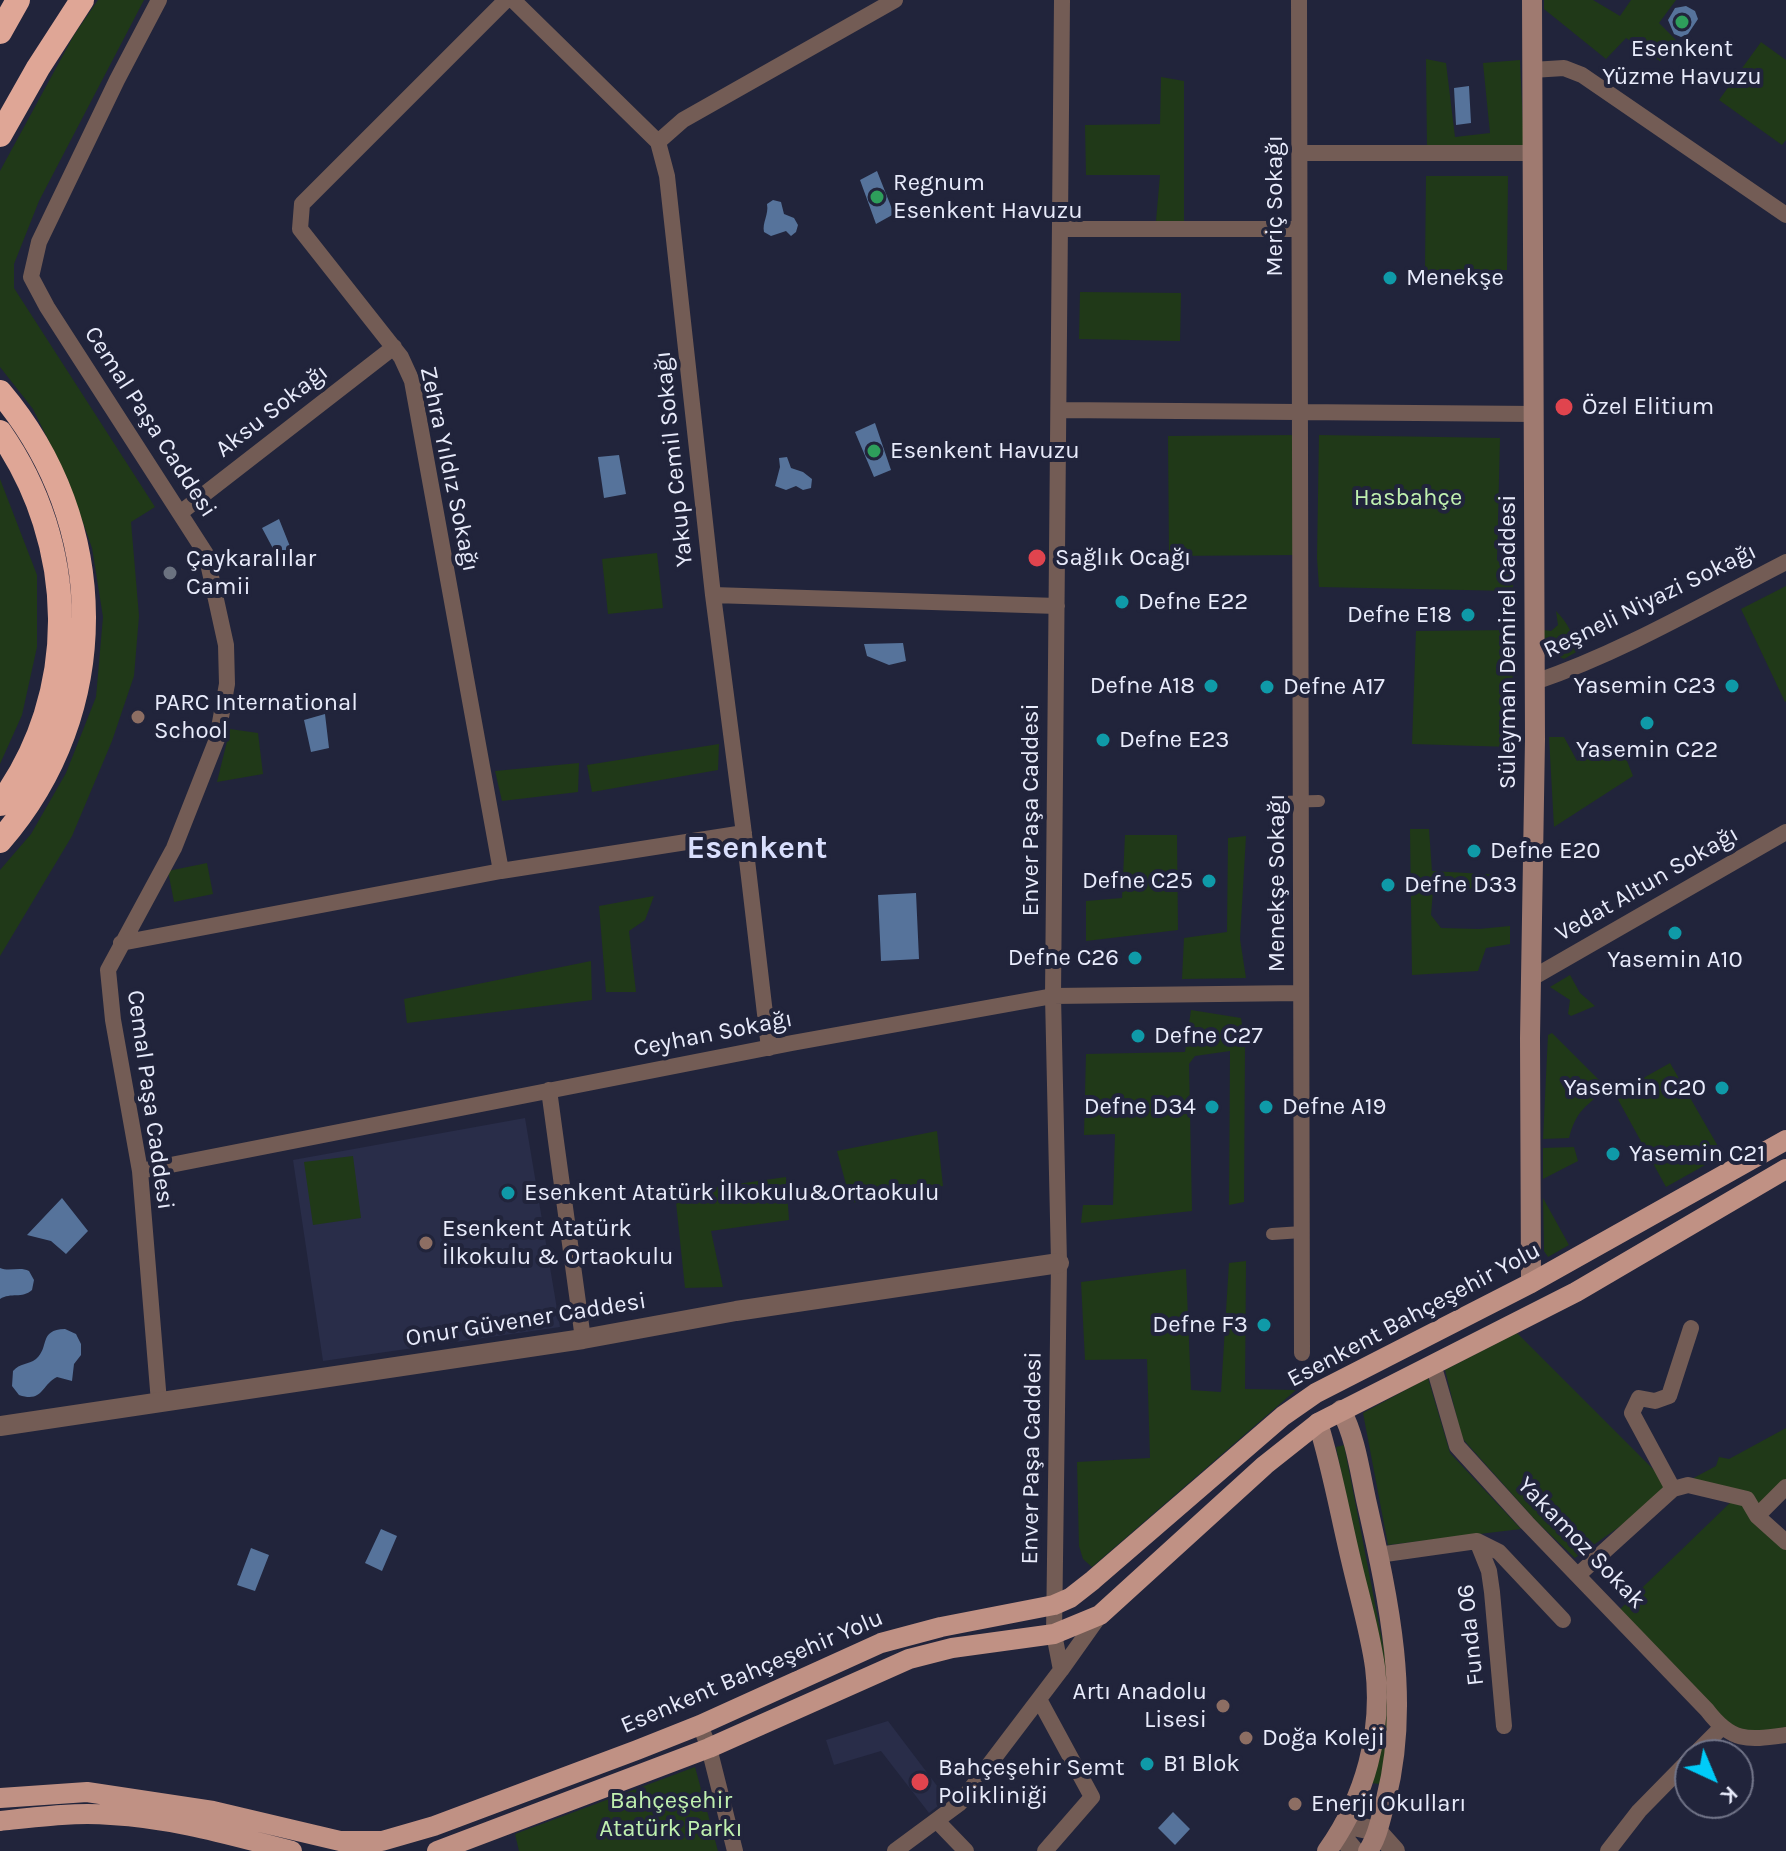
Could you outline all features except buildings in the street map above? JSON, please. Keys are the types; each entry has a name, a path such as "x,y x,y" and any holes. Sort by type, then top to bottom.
{"highway":[{"path":"0,32 18,0"},
{"path":"0,118 27,64 65,0"},
{"path":"0,135 82,0"},
{"path":"0,392 30,433 64,505 83,588 86,626 77,693 66,732 40,786 19,819 0,841"},
{"path":"0,432 32,485 49,532 61,622 57,667 38,737 24,767 0,804"}],"main road":[{"name":"Süleyman Demirel Caddesi","path":"1531,1283 1535,682 1532,0"},
{"name":"Esenkent Bahçeşehir Yolu","path":"437,1851 709,1748 909,1659 1054,1620 1070,1598 1283,1416 1316,1393 1531,1283 1786,1140"},
{"name":"Esenkent Bahçeşehir Yolu","path":"0,1798 87,1792 213,1811 340,1841 382,1841 434,1826 700,1725 881,1643 941,1627 1100,1615 1254,1474 1318,1423 1565,1298 1786,1169"},
{"path":"1531,1283 1541,1294 1565,1298"},
{"path":"1516,1321 1525,1306 1531,1283"},
{"path":"1316,1393 1341,1410 1350,1430 1392,1629 1398,1683 1398,1729 1390,1780 1377,1831 1368,1851"},
{"path":"1316,1393 1318,1423 1375,1665 1378,1708 1373,1750 1358,1794 1327,1851"},
{"path":"0,1821 58,1814 112,1815 169,1822 292,1851"}],"street":[{"name":"Cemal Paşa Caddesi","path":"159,0 39,242 31,277 47,307 206,554 226,645 227,684 217,739 174,848 108,970 113,1020 140,1171 159,1402"},
{"name":"Zehra Yıldız Sokağı","path":"501,871 412,381 394,347 300,229 302,204 506,0"},
{"path":"513,0 658,142 683,120 895,0"},
{"name":"Enver Paşa Caddesi","path":"1061,1670 1054,1620 1059,1263 1053,996 1062,0"},
{"name":"Meriç Sokağı","path":"1299,0 1300,412"},
{"path":"1532,70 1564,68 1582,75 1786,215"},
{"name":"Yakup Cemil Sokağı","path":"658,142 667,176 713,595 769,1048"},
{"path":"1299,153 1533,153"},
{"path":"1060,229 1299,229"},
{"name":"Aksu Sokağı","path":"180,513 394,347"},
{"path":"1059,410 1535,414"},
{"name":"Menekşe Sokağı","path":"1300,412 1302,1353"},
{"name":"Reşneli Niyazi Sokağı","path":"1535,682 1588,663 1641,638 1786,562"},
{"path":"713,595 1057,606"},
{"path":"1280,802 1319,801"},
{"name":"Vedat Altun Sokağı","path":"1532,978 1786,832"},
{"path":"121,943 501,871 744,833"},
{"name":"Ceyhan Sokağı","path":"140,1171 549,1090 1053,996 1301,993"},
{"path":"549,1090 583,1339"},
{"path":"1272,1234 1302,1232"},
{"name":"Onur Güvener Caddesi","path":"0,1426 583,1339 736,1311 1059,1263"},
{"path":"1673,1489 1632,1413 1639,1398 1655,1401 1669,1396 1691,1328"},
{"name":"Yakamoz Sokak","path":"1436,1374 1457,1446 1721,1728"},
{"path":"1578,1575 1673,1489 1688,1485 1747,1499 1757,1516 1786,1542"},
{"path":"1757,1516 1786,1487"},
{"path":"1378,1555 1477,1541"},
{"name":"Funda 06","path":"1477,1541 1499,1552 1563,1620"},
{"name":"Funda 06","path":"1477,1541 1489,1571 1504,1726"},
{"path":"895,1851 960,1803 1040,1701 1100,1615"},
{"path":"1040,1701 1092,1797 1045,1851"},
{"path":"700,1725 709,1748 735,1851"},
{"path":"1710,1739 1721,1728 1749,1740 1786,1735"},
{"path":"1610,1847 1674,1775"},
{"path":"937,1821 966,1851"},
{"path":"1342,1828 1377,1831 1395,1851"},
{"path":"1342,1828 1354,1851"}],"shaded area":[{"name":"Esenkent Yüzme Havuzu","path":"1686,6 1695,11 1698,19 1688,34 1681,37 1674,34 1668,20 1675,8"},
{"path":"1469,86 1471,123 1456,125 1454,88"},
{"name":"Regnum Esenkent Havuzu","path":"877,171 894,214 876,224 860,180"},
{"path":"773,200 781,202 784,214 794,218 798,225 791,236 786,231 771,236 764,232 767,204"},
{"name":"Esenkent Havuzu","path":"875,423 891,470 874,477 855,432"},
{"path":"619,455 626,494 604,498 598,457"},
{"path":"787,457 791,468 812,479 811,488 803,490 796,486 786,490 775,486 779,458"},
{"path":"279,519 291,549 277,556 262,528"},
{"path":"903,643 906,661 889,665 867,656 864,644"},
{"path":"325,714 329,748 311,752 304,720"},
{"path":"916,893 919,959 881,961 878,895"},
{"name":"Esenkent Atatürk İlkokulu & Ortaokulu","path":"525,1118 560,1327 323,1361 293,1160"},
{"path":"62,1198 88,1231 66,1254 51,1241 27,1235"},
{"path":"0,1268 29,1271 34,1280 32,1290 0,1299"},
{"path":"65,1329 76,1334 81,1344 81,1355 74,1364 72,1381 57,1377 33,1397 19,1395 12,1386 13,1371 36,1359 51,1332"},
{"path":"381,1529 397,1536 382,1571 365,1563"},
{"path":"251,1548 269,1555 255,1591 237,1585"},
{"name":"Bahçeşehir Semt Polikliniği","path":"888,1721 947,1799 929,1813 881,1751 834,1765 826,1740"},
{"path":"1173,1812 1190,1829 1175,1845 1158,1828"}],"green space":[{"path":"98,0 144,0 39,201 14,264 14,288 155,507 131,522 139,616 134,676 112,741 72,836 0,956 0,870 31,834 66,773 96,697 103,617 92,548 68,480 33,409 0,367 0,171 74,35"},
{"path":"1544,0 1593,0 1620,16 1631,0 1676,0 1659,23 1677,41 1660,61 1626,38 1606,59 1544,9"},
{"path":"1761,42 1786,60 1786,140 1782,145 1719,100"},
{"path":"1426,59 1446,63 1455,137 1490,133 1483,63 1520,60 1524,149 1427,149"},
{"path":"1161,77 1184,81 1184,221 1156,221 1160,175 1086,175 1085,125 1160,124"},
{"path":"1426,176 1508,176 1507,270 1425,270"},
{"path":"1080,292 1181,293 1180,341 1079,339"},
{"path":"1296,435 1296,555 1169,556 1168,436"},
{"name":"Hasbahçe","path":"1319,435 1500,438 1497,560 1513,577 1513,591 1319,587"},
{"path":"0,479 37,575 37,647 22,715 0,764"},
{"path":"657,553 663,608 608,614 602,559"},
{"path":"1786,586 1786,701 1785,702 1741,609"},
{"path":"1556,611 1570,629 1578,651 1564,659 1551,651 1545,641 1544,630 1551,631 1558,625"},
{"path":"1513,630 1512,747 1412,744 1416,631"},
{"path":"230,729 258,733 263,774 217,782"},
{"path":"1549,737 1564,737 1577,761 1620,743 1633,776 1554,827"},
{"path":"719,744 718,770 592,792 587,765"},
{"path":"579,763 578,792 502,801 495,771"},
{"path":"1410,829 1429,829 1432,871 1502,875 1501,886 1433,891 1431,915 1441,928 1510,926 1510,944 1486,948 1478,971 1412,975"},
{"path":"1125,835 1177,835 1178,930 1086,941 1086,901 1122,898"},
{"path":"1246,836 1240,939 1246,978 1182,979 1184,938 1227,932 1228,838"},
{"path":"207,863 213,894 174,902 168,871"},
{"path":"654,896 645,920 629,931 636,992 606,992 599,906"},
{"path":"591,961 592,1000 407,1023 404,999"},
{"path":"1570,975 1580,993 1595,1006 1571,1016 1568,1014 1570,1000 1550,987"},
{"path":"1191,1010 1241,1018 1245,1045 1244,1202 1229,1205 1230,1051 1195,1056 1189,1064 1192,1211 1081,1223 1083,1205 1113,1205 1115,1134 1084,1135 1086,1054 1185,1052"},
{"path":"1552,1033 1608,1089 1583,1109 1569,1138 1543,1139 1548,1035"},
{"path":"1670,1063 1723,1155 1666,1187 1615,1094"},
{"path":"937,1131 943,1186 851,1203 837,1151"},
{"path":"1574,1147 1578,1161 1543,1179 1543,1148"},
{"path":"353,1156 361,1218 313,1225 304,1162"},
{"path":"786,1177 789,1220 711,1231 723,1287 685,1288 675,1193"},
{"path":"1543,1198 1569,1245 1548,1257 1544,1251"},
{"path":"1246,1261 1245,1389 1296,1390 1092,1567 1083,1559 1079,1546 1077,1462 1150,1458 1147,1359 1085,1360 1081,1282 1186,1269 1191,1390 1221,1392 1229,1263"},
{"path":"1517,1333 1673,1489 1575,1558 1537,1522 1462,1438 1445,1370"},
{"path":"1428,1378 1450,1453 1521,1529 1388,1545 1363,1413"},
{"path":"1786,1428 1786,1487 1757,1516 1786,1542 1786,1735 1729,1733 1615,1614 1736,1497 1673,1489 1716,1466 1719,1457 1729,1459"},
{"path":"1344,1445 1387,1665 1389,1730 1380,1784 1371,1783 1381,1666 1336,1447"},
{"name":"Bahçeşehir Atatürk Parkı","path":"695,1767 718,1851 519,1851 515,1834"}],"place":[{"name":"Esenkent Yüzme Havuzu","path":"1682,22"},
{"name":"Regnum Esenkent Havuzu","path":"877,197"},
{"name":"Menekşe","path":"1390,278"},
{"name":"Özel Elitium","path":"1564,407"},
{"name":"Esenkent Havuzu","path":"874,451"},
{"name":"Sağlık Ocağı","path":"1037,558"},
{"name":"Çaykaralılar Camii","path":"170,573"},
{"name":"Defne E22","path":"1122,602"},
{"name":"Defne E18","path":"1468,615"},
{"name":"Defne A18","path":"1211,686"},
{"name":"Yasemin C23","path":"1732,686"},
{"name":"Defne A17","path":"1267,687"},
{"name":"PARC International School","path":"138,717"},
{"name":"Yasemin C22","path":"1647,723"},
{"name":"Defne E23","path":"1103,740"},
{"name":"Defne E20","path":"1474,851"},
{"name":"Defne C25","path":"1209,881"},
{"name":"Defne D33","path":"1388,885"},
{"name":"Yasemin A10","path":"1675,933"},
{"name":"Defne C26","path":"1135,958"},
{"name":"Defne C27","path":"1138,1036"},
{"name":"Yasemin C20","path":"1722,1088"},
{"name":"Defne D34","path":"1212,1107"},
{"name":"Defne A19","path":"1266,1107"},
{"name":"Yasemin C21","path":"1613,1154"},
{"name":"Esenkent Atatürk İlkokulu&Ortaokulu","path":"508,1193"},
{"name":"Esenkent Atatürk İlkokulu & Ortaokulu","path":"426,1243"},
{"name":"Defne F3","path":"1264,1325"},
{"name":"Artı Anadolu Lisesi","path":"1223,1706"},
{"name":"Doğa Koleji","path":"1246,1738"},
{"name":"B1 Blok","path":"1147,1764"},
{"name":"Bahçeşehir Semt Polikliniği","path":"920,1782"},
{"name":"Enerji Okulları","path":"1295,1804"}],"district":[{"name":"Esenkent","path":"757,849"}]}
